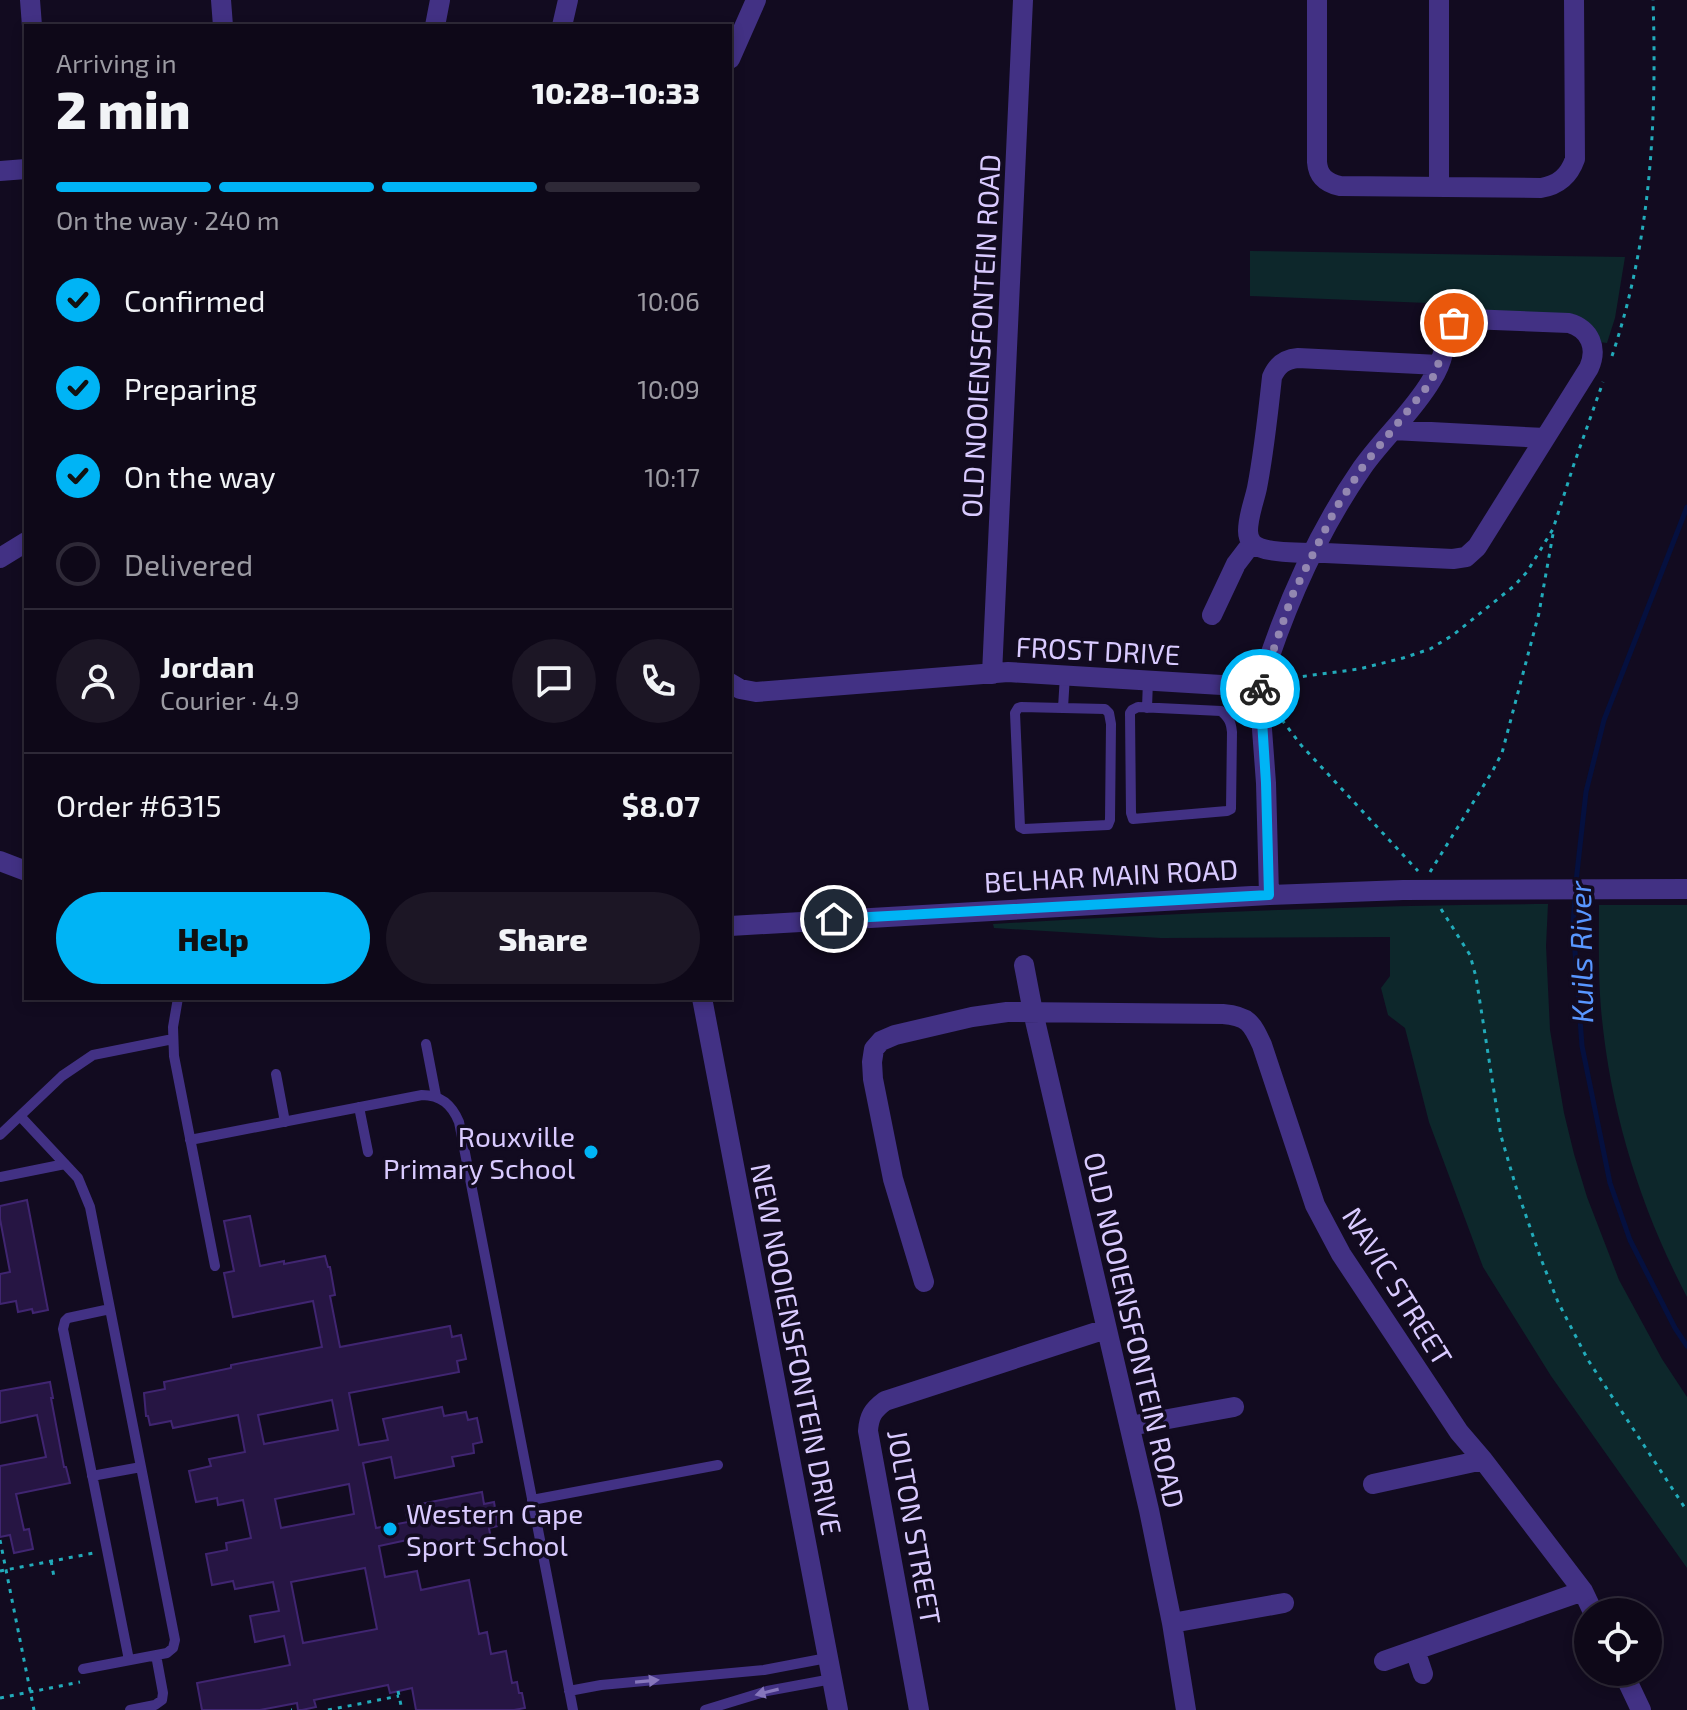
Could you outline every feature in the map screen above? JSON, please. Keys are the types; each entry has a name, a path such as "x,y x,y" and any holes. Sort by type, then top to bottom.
{"street":[{"path":"30,0 32,24"},
{"path":"221,0 223,24"},
{"path":"435,24 440,0"},
{"path":"562,24 568,0"},
{"path":"732,54 756,0"},
{"name":"OLD NOOIENSFONTEIN ROAD","path":"992,674 1023,0"},
{"path":"1317,0 1317,162 1326,181 1340,186 1541,188 1555,185 1567,175 1575,159 1574,0"},
{"path":"1439,0 1439,187"},
{"path":"0,171 24,169"},
{"path":"1269,895 1260,696 1292,596 1312,553 1336,508 1364,465 1431,382 1439,365 1447,332 1454,323 1464,319 1569,323 1587,334 1593,347 1592,361 1477,547 1466,557 1453,559 1312,553 1261,548 1252,543 1248,532 1272,377 1277,367 1286,360 1298,358 1439,365"},
{"path":"1393,430 1545,438"},
{"path":"0,558 24,543"},
{"path":"1212,615 1236,564 1252,543"},
{"name":"FROST DRIVE","path":"732,684 756,692 1008,672 1238,686 1260,696"},
{"path":"0,861 24,870"},
{"name":"BELHAR MAIN ROAD","path":"732,926 1269,895 1485,889 1687,889"},
{"name":"OLD NOOIENSFONTEIN ROAD","path":"1024,965 1130,1426 1172,1623 1186,1710"},
{"name":"NEW NOOIENSFONTEIN DRIVE","path":"702,1000 838,1710"},
{"name":"NAVIC STREET","path":"924,1282 893,1179 873,1079 874,1049 881,1041 972,1017 1007,1012 1239,1015 1251,1026 1262,1045 1315,1205 1341,1254 1459,1432 1586,1598"},
{"name":"JOLTON STREET","path":"919,1710 868,1431 873,1410 885,1401 1106,1329"},
{"path":"1130,1426 1234,1407"},
{"path":"1373,1484 1483,1460"},
{"path":"1384,1661 1583,1591"},
{"path":"1172,1623 1284,1603"},
{"path":"1415,1650 1423,1674"},
{"path":"1630,1686 1641,1710"}],"lane":[{"path":"1063,708 1065,675"},
{"path":"1147,708 1148,680"},
{"path":"1021,707 1063,708 1105,709 1109,713 1109,823 1106,826 1024,829 1019,824 1016,710 1021,707"},
{"path":"1135,708 1147,708 1221,711 1229,718 1232,732 1230,810 1133,819 1130,713 1135,708"},
{"path":"178,1000 173,1039 175,1064 215,1266"},
{"path":"0,1135 62,1076 93,1055 173,1039"},
{"path":"426,1044 436,1096"},
{"path":"276,1074 285,1122"},
{"path":"190,1140 422,1095 436,1096 452,1107 459,1122 573,1710"},
{"path":"359,1107 368,1152"},
{"path":"20,1116 78,1178 86,1195 175,1640 170,1651 83,1669"},
{"path":"0,1177 65,1164"},
{"path":"110,1309 72,1316 64,1324 129,1660"},
{"path":"532,1500 718,1465"},
{"path":"92,1476 141,1467"},
{"path":"130,1710 155,1705 162,1700 156,1655"},
{"path":"569,1691 601,1685 764,1670 827,1658"},
{"path":"705,1710 767,1691 832,1679"}],"path":[{"path":"1260,696 1276,711 1301,745 1417,871 1426,877 1502,753 1539,613 1553,529"},
{"path":"1437,903 1470,955 1501,1136 1558,1302 1588,1360 1687,1511"},
{"path":"0,1540 34,1710"},
{"path":"0,1571 107,1550"},
{"path":"51,1561 54,1577"},
{"path":"328,1710 399,1693 402,1710"}],"green space":[{"path":"1250,251 1625,257 1615,318 1607,343 1599,342 1594,332 1447,318 1428,303 1250,296"},
{"path":"1548,904 1546,946 1550,1030 1574,1154 1619,1280 1662,1359 1687,1397 1687,1568 1551,1376 1483,1267 1429,1122 1405,1028 1388,1015 1381,988 1390,976 1390,937 1161,938 994,928 993,924 1270,910"},
{"path":"1599,905 1687,905 1687,1297 1655,1228 1620,1121 1605,1047 1601,1009"}],"building":[{"path":"27,1200 48,1310 33,1313 32,1309 18,1312 16,1301 0,1304 0,1274 10,1272 0,1206"},
{"path":"250,1216 260,1266 325,1256 335,1295 330,1296 340,1347 450,1326 452,1337 461,1335 466,1359 457,1361 459,1372 349,1393 359,1445 388,1440 383,1419 442,1407 444,1416 466,1412 468,1420 477,1418 482,1442 473,1444 474,1453 452,1457 454,1466 395,1478 391,1457 363,1463 376,1528 408,1522 405,1507 482,1492 484,1504 494,1502 498,1526 489,1528 491,1539 415,1554 412,1539 379,1546 385,1577 417,1571 421,1590 469,1580 479,1634 487,1632 491,1654 506,1651 512,1683 517,1682 525,1708 416,1710 412,1688 390,1693 388,1685 314,1700 316,1707 302,1710 298,1710 297,1703 260,1710 202,1710 197,1683 290,1665 284,1636 255,1642 250,1616 279,1611 273,1582 235,1589 233,1581 212,1585 206,1554 227,1550 226,1543 251,1538 243,1500 218,1505 217,1498 196,1502 189,1471 211,1466 209,1459 245,1452 238,1415 173,1428 171,1421 150,1425 144,1393 165,1389 164,1382 322,1347 313,1301 233,1317 224,1273 234,1271 224,1221","holes":["332,1400 338,1430 264,1444 258,1415","349,1484 354,1514 281,1528 275,1499","365,1568 377,1629 303,1643 291,1582"]},
{"path":"50,1382 64,1467 70,1483 16,1494 24,1530 29,1529 33,1549 14,1553 10,1535 0,1537 0,1466 46,1457 37,1415 0,1423 0,1391"}],"waterway":[{"name":"Kuils River","path":"1576,882 1586,792 1604,720 1687,507"},
{"name":"Kuils River","path":"1575,896 1573,924 1582,1046 1610,1183 1630,1240 1687,1346"}],"way so far":[{"path":"1260,689 1292,596 1312,553 1364,465 1431,382 1439,365 1445,337 1454,323"}],"place":[{"name":"Rouxville Primary School","path":"591,1152"},
{"name":"Western Cape Sport School","path":"390,1529"}],"route":[{"path":"834,919 1269,895 1260,689"}]}
